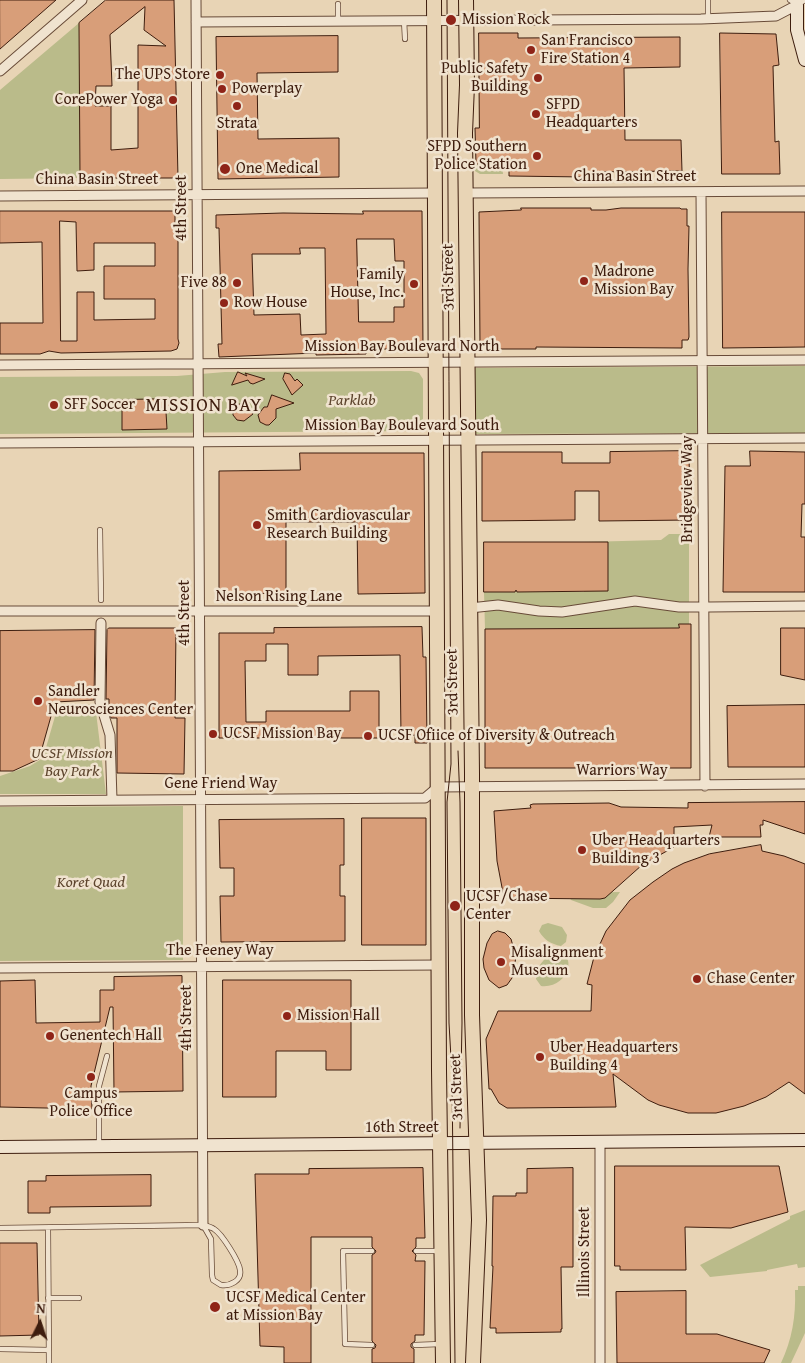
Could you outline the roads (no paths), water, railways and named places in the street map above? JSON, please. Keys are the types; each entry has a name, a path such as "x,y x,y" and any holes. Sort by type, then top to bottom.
{"main road":[{"name":"3rd Street","path":"434,0 442,1363"},
{"name":"3rd Street","path":"466,0 472,1019 479,1220 473,1363"},
{"path":"798,1 797,30 805,60"},
{"name":"16th Street","path":"0,1147 805,1140"}],"street":[{"path":"0,71 82,0"},
{"name":"4th Street","path":"196,0 203,1225"},
{"path":"196,22 776,16 798,1"},
{"name":"China Basin Street","path":"466,193 805,191"},
{"name":"Bridgeview Way","path":"702,192 705,786"},
{"name":"China Basin Street","path":"0,196 435,193"},
{"name":"Mission Bay Boulevard North","path":"0,365 805,360"},
{"name":"Mission Bay Boulevard South","path":"0,443 805,438"},
{"path":"470,608 498,605 539,611 562,612 635,601 679,607 698,607"},
{"path":"709,607 805,606"},
{"name":"Nelson Rising Lane","path":"0,611 438,611"},
{"path":"101,622 100,702 110,735 112,800"},
{"name":"Warriors Way","path":"438,787 805,784"},
{"name":"Gene Friend Way","path":"0,800 425,798 438,787"},
{"name":"The Feeney Way","path":"0,968 440,965"},
{"name":"Illinois Street","path":"600,1141 600,1363"}],"lane":[{"path":"708,0 708,18"},
{"path":"338,4 338,21"},
{"path":"404,20 405,39"},
{"path":"100,530 101,600"},
{"path":"99,1146 99,1086 107,1056"},
{"path":"0,1228 203,1225 216,1230 238,1263 240,1276 233,1284 221,1285 214,1280 212,1275 211,1239 203,1225"},
{"path":"48,1228 49,1363"},
{"path":"372,1251 343,1251 345,1344 372,1344"},
{"path":"416,1251 441,1251"},
{"path":"48,1298 79,1298"},
{"path":"414,1345 442,1344"},
{"path":"0,1349 49,1350"}],"tram line":[{"path":"447,0 451,764 447,802 455,1363"},
{"path":"458,751 462,1023 460,1128"}],"place":[{"name":"Mission Rock","path":"451,20"},
{"name":"San Francisco Fire Station 4","path":"531,50"},
{"name":"The UPS Store","path":"220,75"},
{"name":"Public Safety Building","path":"538,78"},
{"name":"Powerplay","path":"222,89"},
{"name":"CorePower Yoga","path":"173,100"},
{"name":"Strata","path":"237,106"},
{"name":"SFPD Headquarters","path":"536,114"},
{"name":"SFPD Southern Police Station","path":"537,156"},
{"name":"One Medical","path":"225,169"},
{"name":"Madrone Mission Bay","path":"584,281"},
{"name":"Five 88","path":"237,283"},
{"name":"Family House, Inc.","path":"414,284"},
{"name":"Row House","path":"224,303"},
{"name":"SFF Soccer","path":"54,405"},
{"name":"Smith Cardiovascular Research Building","path":"257,525"},
{"name":"Sandler Neurosciences Center","path":"38,701"},
{"name":"UCSF Mission Bay","path":"213,734"},
{"name":"UCSF Ofiice of Diversity & Outreach","path":"368,736"},
{"name":"Uber Headquarters Building 3","path":"582,850"},
{"name":"UCSF/Chase Center","path":"455,906"},
{"name":"Misalignment Museum","path":"501,962"},
{"name":"Chase Center","path":"697,979"},
{"name":"Mission Hall","path":"287,1016"},
{"name":"Genentech Hall","path":"50,1036"},
{"name":"Uber Headquarters Building 4","path":"540,1057"},
{"name":"Campus Police Office","path":"91,1077"},
{"name":"UCSF Medical Center at Mission Bay","path":"215,1307"}],"district":[{"name":"MISSION BAY","path":"204,406"}],"park label":[{"name":"Parklab","path":"352,401"},
{"name":"UCSF Mission Bay Park","path":"72,763"},
{"name":"Koret Quad","path":"91,883"}]}
